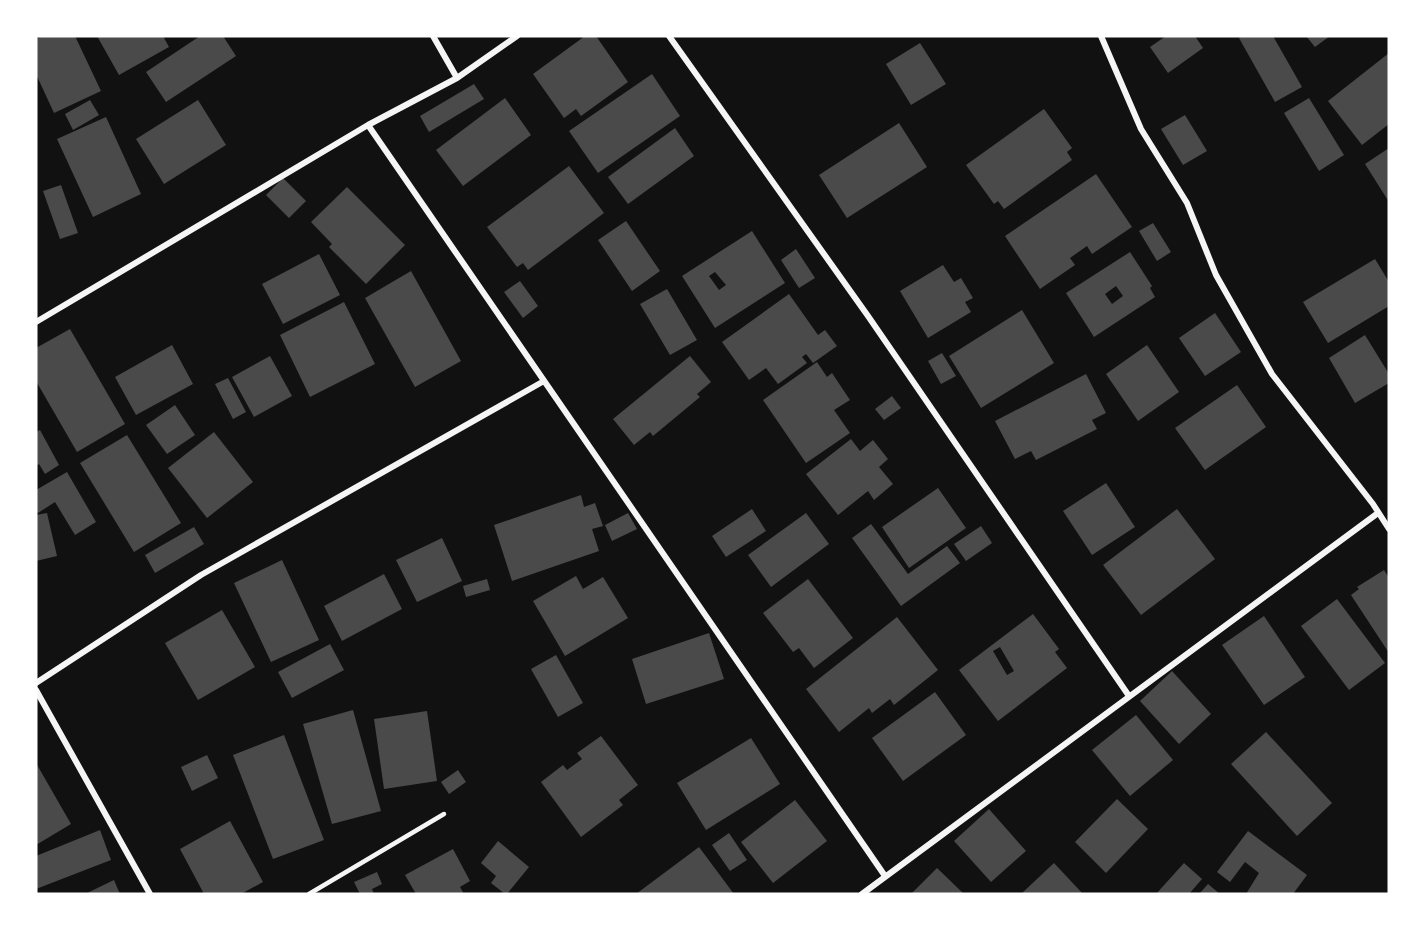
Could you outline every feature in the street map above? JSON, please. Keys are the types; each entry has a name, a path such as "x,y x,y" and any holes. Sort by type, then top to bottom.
{"street":[{"path":"433,36 457,78"},
{"path":"36,322 368,125 457,78 517,36"},
{"path":"669,36 868,316 1129,696"},
{"path":"1101,36 1140,129 1187,203 1216,275 1272,374 1389,529"},
{"path":"368,125 885,876"},
{"path":"36,683 201,575 544,381"},
{"path":"862,894 1378,513"},
{"path":"36,690 150,894"}],"lane":[{"path":"309,894 444,814"}],"building":[{"path":"42,36 75,36 101,91 54,113 36,74 36,39"},
{"path":"97,36 163,36 169,47 119,75"},
{"path":"200,36 223,36 236,56 166,102 146,72"},
{"path":"585,36 596,36 628,82 581,116 576,109 564,118 533,74"},
{"path":"1166,36 1195,36 1203,48 1168,73 1150,47"},
{"path":"1273,36 1302,87 1275,102 1239,38"},
{"path":"1306,36 1330,36 1315,47"},
{"path":"920,43 946,84 911,105 886,64"},
{"path":"1389,53 1389,124 1362,145 1328,101"},
{"path":"652,74 680,116 598,173 569,131"},
{"path":"474,84 484,99 429,132 420,116"},
{"path":"505,98 531,135 463,186 436,150"},
{"path":"1309,98 1344,155 1319,171 1284,113"},
{"path":"90,100 99,115 73,130 65,114"},
{"path":"198,100 226,145 164,184 136,139"},
{"path":"1044,109 1072,148 1067,152 1072,160 1004,209 998,201 994,204 966,165"},
{"path":"1185,115 1207,151 1183,165 1161,129"},
{"path":"106,117 141,194 93,217 57,139"},
{"path":"899,123 927,167 847,218 819,175"},
{"path":"675,128 694,156 628,204 608,177"},
{"path":"1389,148 1389,202 1365,164"},
{"path":"569,166 604,213 528,270 523,263 517,267 487,227"},
{"path":"1096,174 1132,227 1092,254 1087,246 1070,258 1075,265 1040,289 1005,236"},
{"path":"283,178 306,201 289,218 266,195"},
{"path":"61,185 78,233 60,239 43,191"},
{"path":"347,187 405,245 366,284 329,247 332,244 311,222"},
{"path":"626,221 660,271 632,291 598,240"},
{"path":"1153,223 1171,252 1157,261 1139,231"},
{"path":"752,231 785,283 715,328 682,276","holes":["715,272 726,285 719,290 709,276"]},
{"path":"796,249 815,278 799,288 781,260"},
{"path":"1130,252 1152,286 1150,288 1155,297 1094,337 1066,293","holes":["1116,286 1123,296 1112,304 1105,294"]},
{"path":"319,254 340,295 283,324 262,284"},
{"path":"1375,259 1389,282 1389,306 1328,343 1303,302"},
{"path":"943,265 954,282 961,278 973,298 965,302 971,312 928,338 900,291"},
{"path":"411,271 461,361 415,387 365,298"},
{"path":"520,281 538,306 523,318 504,292"},
{"path":"667,289 697,340 670,355 640,304"},
{"path":"789,294 818,335 825,330 837,346 813,363 806,354 802,357 807,363 778,384 766,368 749,380 722,342"},
{"path":"344,302 375,364 310,397 280,335"},
{"path":"1022,310 1054,363 981,408 949,356"},
{"path":"1215,313 1241,352 1205,376 1179,338"},
{"path":"70,329 125,424 77,452 36,381 36,348"},
{"path":"1365,335 1389,374 1389,383 1355,403 1329,358"},
{"path":"172,345 193,384 136,415 115,377"},
{"path":"1147,345 1179,392 1138,421 1106,374"},
{"path":"942,353 956,376 941,384 928,361"},
{"path":"270,356 292,396 254,417 232,377"},
{"path":"690,356 711,382 697,394 700,397 653,436 650,432 634,445 613,419"},
{"path":"817,362 827,377 832,373 850,400 834,410 850,433 806,463 763,400"},
{"path":"1086,374 1106,413 1092,420 1097,429 1036,460 1031,451 1015,459 995,421"},
{"path":"228,378 246,412 233,419 215,384"},
{"path":"1237,385 1266,427 1205,470 1175,428"},
{"path":"892,396 901,408 884,420 875,409"},
{"path":"175,405 195,435 167,454 146,425"},
{"path":"40,430 59,465 45,474 39,464 36,466 36,432"},
{"path":"214,432 253,482 207,518 168,468"},
{"path":"127,435 181,523 134,552 80,463"},
{"path":"851,439 860,451 873,440 888,459 879,467 893,484 874,500 868,491 838,515 806,474"},
{"path":"67,472 96,522 75,535 55,502 38,513 36,510 36,490"},
{"path":"1106,483 1135,527 1092,555 1063,511"},
{"path":"938,488 966,528 909,568 882,527"},
{"path":"581,495 584,507 595,503 603,526 592,529 599,551 512,581 494,525"},
{"path":"752,509 766,531 726,557 712,536"},
{"path":"1177,509 1215,559 1141,615 1103,565"},
{"path":"47,513 57,556 36,561 36,515"},
{"path":"628,513 637,529 612,541 605,525"},
{"path":"806,513 829,544 771,587 748,555"},
{"path":"871,524 908,574 947,546 960,563 901,606 852,538"},
{"path":"981,526 992,543 966,561 954,544"},
{"path":"194,527 204,544 155,573 145,555"},
{"path":"442,538 462,581 417,602 396,560"},
{"path":"282,560 319,640 271,662 234,583"},
{"path":"1384,570 1389,578 1389,653 1351,595 1359,589 1357,587"},
{"path":"384,574 402,609 342,641 324,606"},
{"path":"576,576 583,589 603,577 628,618 565,656 533,601"},
{"path":"487,579 490,590 466,597 463,586"},
{"path":"808,579 853,638 814,668 799,648 793,652 763,613"},
{"path":"1337,599 1385,663 1349,690 1301,626"},
{"path":"222,610 255,667 198,700 165,643"},
{"path":"1033,614 1059,649 1055,652 1067,668 998,721 959,670","holes":["1000,647 1014,671 1007,675 993,651"]},
{"path":"1264,616 1305,677 1264,705 1222,645"},
{"path":"897,617 938,670 894,705 890,699 872,713 869,708 839,732 806,689"},
{"path":"709,633 724,679 646,704 632,659"},
{"path":"330,644 344,670 292,698 278,672"},
{"path":"556,655 583,703 558,717 531,669"},
{"path":"1172,671 1211,714 1179,744 1140,701"},
{"path":"935,692 966,735 903,781 872,738"},
{"path":"353,710 381,811 332,824 303,724"},
{"path":"427,711 437,781 384,789 374,719"},
{"path":"1136,715 1173,760 1130,796 1092,750"},
{"path":"1266,732 1332,803 1297,836 1231,764"},
{"path":"284,735 324,840 273,859 233,755"},
{"path":"601,736 638,785 619,800 623,805 581,837 541,782 563,765 567,770 582,759 577,753"},
{"path":"751,738 780,784 706,830 677,783"},
{"path":"207,755 218,778 192,791 181,767"},
{"path":"36,763 71,824 36,845"},
{"path":"458,770 466,782 449,794 441,782"},
{"path":"1117,799 1148,829 1106,873 1075,842"},
{"path":"795,800 827,841 773,883 741,842"},
{"path":"989,809 1026,851 991,882 954,841"},
{"path":"230,821 263,882 241,894 204,894 180,849"},
{"path":"100,830 111,860 36,889 36,856"},
{"path":"1248,831 1307,875 1293,894 1246,894 1259,873 1245,862 1230,882 1217,872"},
{"path":"729,833 747,860 730,871 712,845"},
{"path":"498,841 529,867 507,894 491,883 496,876 481,863"},
{"path":"699,847 734,894 636,894"},
{"path":"453,849 470,881 460,887 464,894 416,894 405,875"},
{"path":"1054,863 1083,894 1021,894"},
{"path":"1184,863 1202,879 1189,894 1156,894"},
{"path":"937,868 964,894 911,894"},
{"path":"377,872 382,884 372,889 374,894 360,894 354,882"},
{"path":"114,880 120,894 85,894"},
{"path":"1208,884 1220,894 1199,894"}]}
